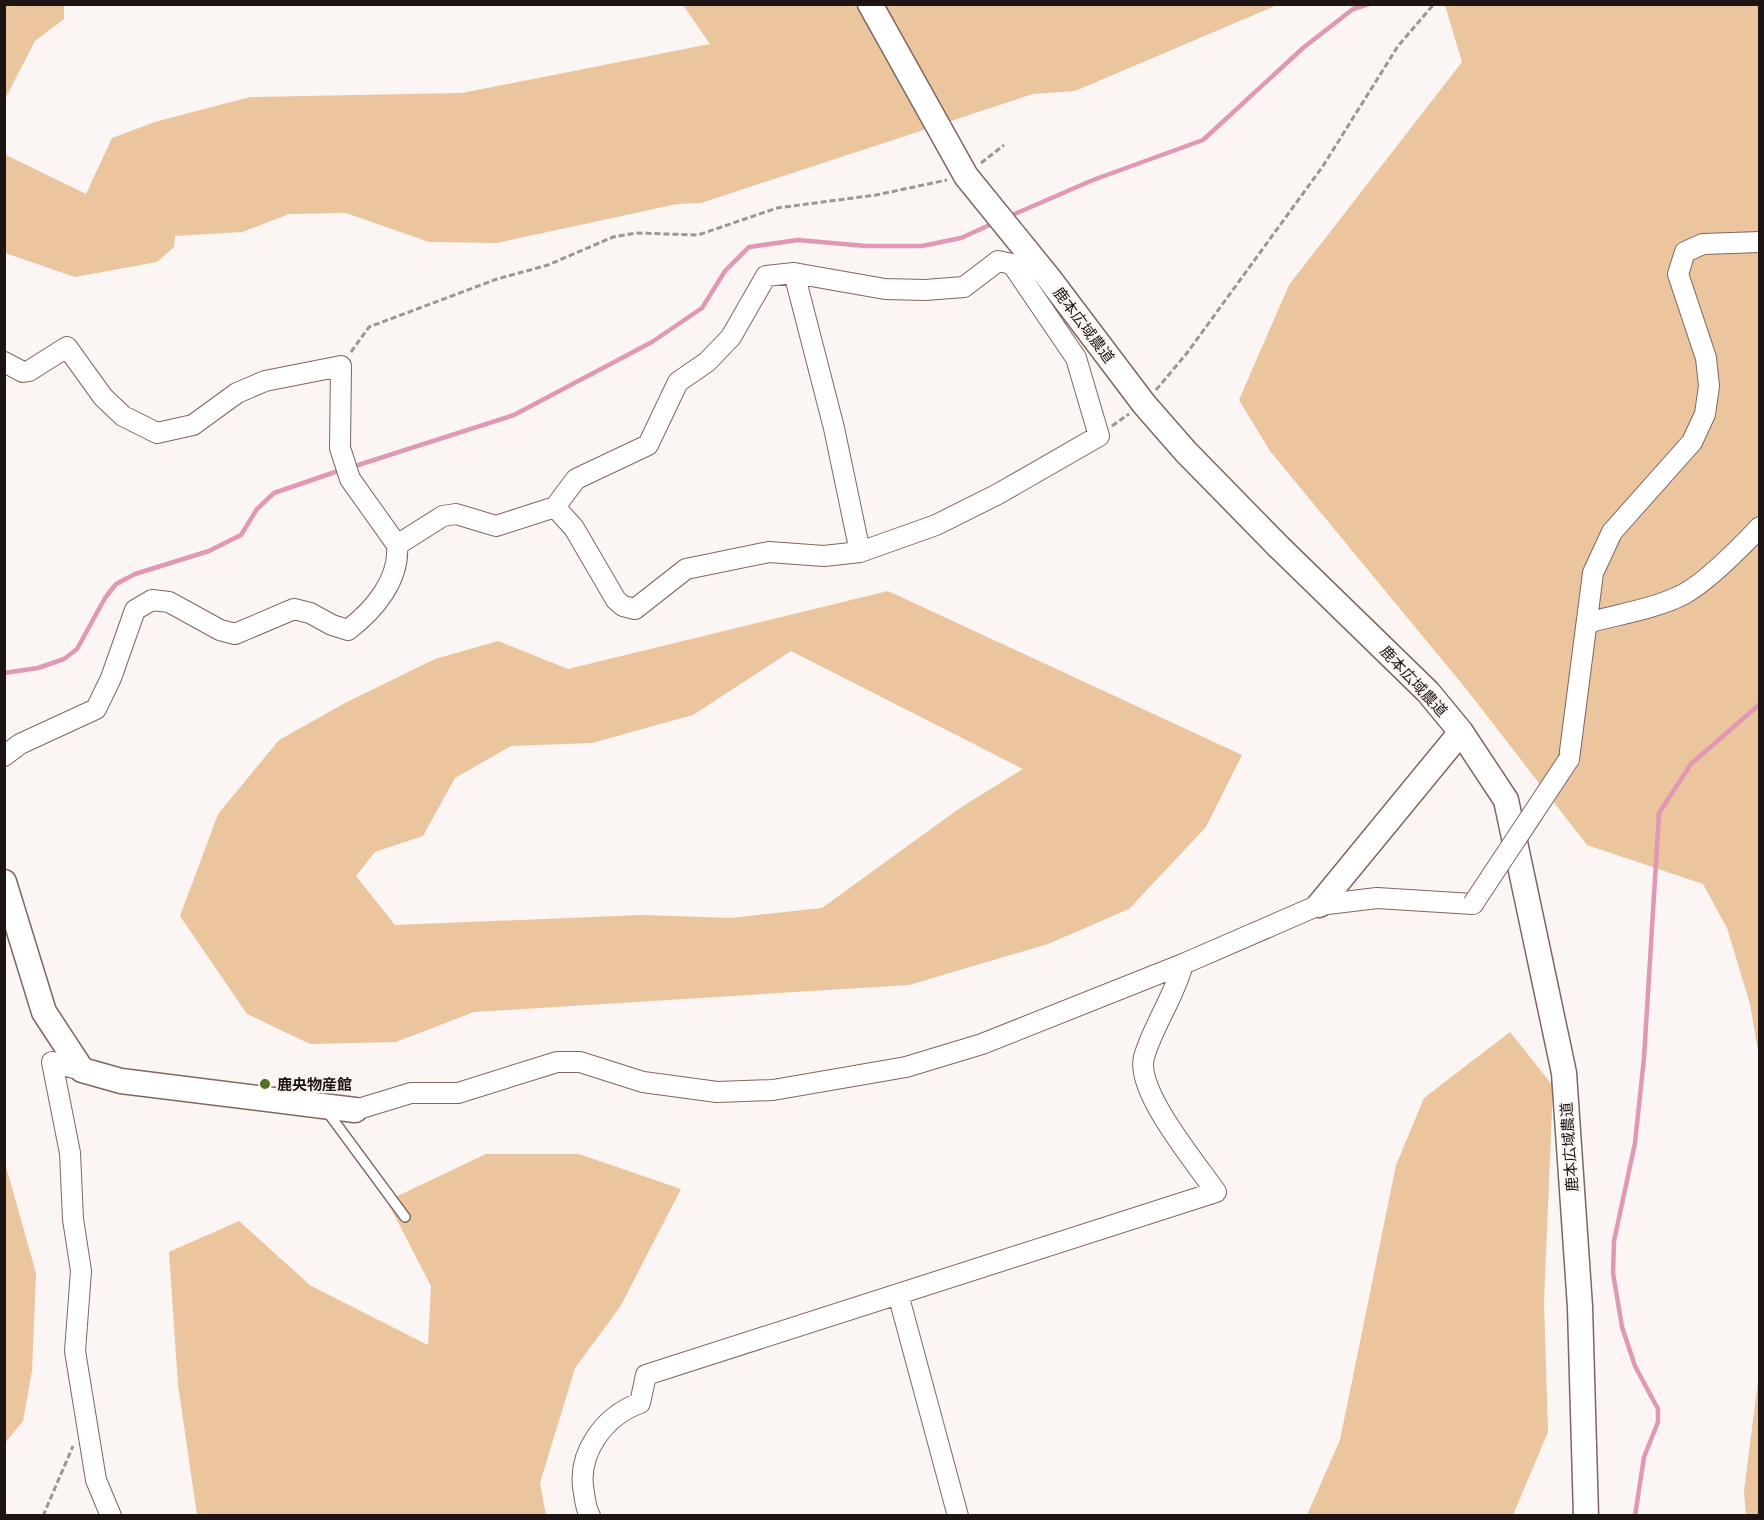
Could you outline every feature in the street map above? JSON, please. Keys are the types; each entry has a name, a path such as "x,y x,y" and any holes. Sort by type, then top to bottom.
{"street":[{"name":"鹿本広域農道","path":"870,4 966,176 986,198 1080,319 1143,404 1263,531 1428,692 1461,732 1506,800 1564,1073 1580,1307 1586,1515"},
{"path":"111,1515 96,1480 75,1351 81,1271 73,1219 70,1153 52,1062 121,1081 355,1110 411,1094 458,1093 557,1062 580,1062 643,1082 717,1092 773,1090 906,1067 982,1044 1183,964 1319,905 1377,898 1473,904 1569,759 1593,573 1611,532 1692,442 1705,414 1709,386 1706,358 1678,274 1685,252 1703,244 1760,242"},
{"path":"397,545 443,516 456,514 496,526 555,507 576,479 648,445 678,382 707,362 731,337 766,276 794,273 885,289 925,290 964,286 998,261 1012,264 1076,358 1099,436 998,494 936,525 860,552 824,556 770,552 686,569 635,609 623,606 616,600 574,528 555,507"},
{"path":"794,273 834,428 860,552"},
{"path":"4,362 23,372 29,371 67,346 103,397 123,416 157,433 194,425 237,393 265,381 341,366 340,448 350,478 397,545 398,555 393,566 392,579 365,616 348,630 332,625 310,613 294,609 235,634 220,630 169,602 152,600 135,610 111,678 96,709 20,744 4,756"},
{"path":"1587,622 1661,604 1686,593 1715,571 1760,527"},
{"path":"1319,905 1461,732"},
{"path":"4,882 44,1012 82,1070"},
{"path":"590,1515 581,1480 586,1454 604,1427 626,1408 640,1403 646,1374 1215,1192 1159,1108 1143,1070 1144,1056 1177,986 1183,964"},
{"path":"898,1294 958,1515"}],"lane":[{"path":"322,1106 405,1217"}],"path":[{"path":"1099,436 1143,404 1187,353 1323,166 1398,46 1434,4"},
{"path":"341,366 369,327 496,279 548,265 613,237 636,233 698,235 777,208 876,195 966,176 1004,145"},
{"path":"44,1515 86,1417"}],"shaded area":[{"path":"5,4 64,5 64,19 35,41 5,99"},
{"path":"683,5 1277,5 1075,91 1033,94 701,203 677,204 497,243 429,242 346,213 289,214 242,232 175,236 174,247 157,262 75,277 5,253 4,154 86,194 112,138 155,122 250,97 462,93 710,44"},
{"path":"1445,5 1759,5 1759,1057 1750,1004 1727,928 1703,884 1587,845 1467,690 1270,451 1239,400 1289,285 1462,62"},
{"path":"888,591 1242,755 1206,827 1129,909 1048,944 909,985 474,1012 396,1042 310,1044 247,1014 180,916 218,814 279,740 345,703 435,659 498,641 568,669","holes":["791,651 1023,769 960,808 822,908 731,918 642,915 395,925 356,876 375,852 423,836 455,778 511,746 592,743 693,715"]},
{"path":"1510,1032 1553,1086 1544,1302 1548,1432 1513,1515 1307,1515 1340,1440 1396,1165 1424,1098"},
{"path":"486,1154 579,1154 681,1189 620,1307 575,1368 540,1483 546,1515 197,1515 178,1385 169,1252 239,1221 311,1286 428,1345 431,1286 387,1201"},
{"path":"5,1163 36,1273 32,1371 23,1421 5,1443"},
{"path":"1759,1373 1759,1515 1746,1515 1744,1491"}],"waterway":[{"path":"1010,216 1093,180 1203,140 1303,48 1353,9 1369,4"},
{"path":"352,467 514,415 652,342 702,308 725,271 749,247 798,240 866,246 922,246 961,238 994,223"},
{"path":"4,673 38,668 64,659 77,649 105,598 116,584 135,574 209,551 241,535 257,509 274,493 341,470"},
{"path":"1635,1516 1644,1457 1658,1422 1658,1409 1635,1366 1622,1327 1613,1273 1614,1241 1635,1143 1644,1058 1659,813 1691,764 1760,704"}],"place":[{"name":"鹿央物産館","path":"265,1084"}]}
